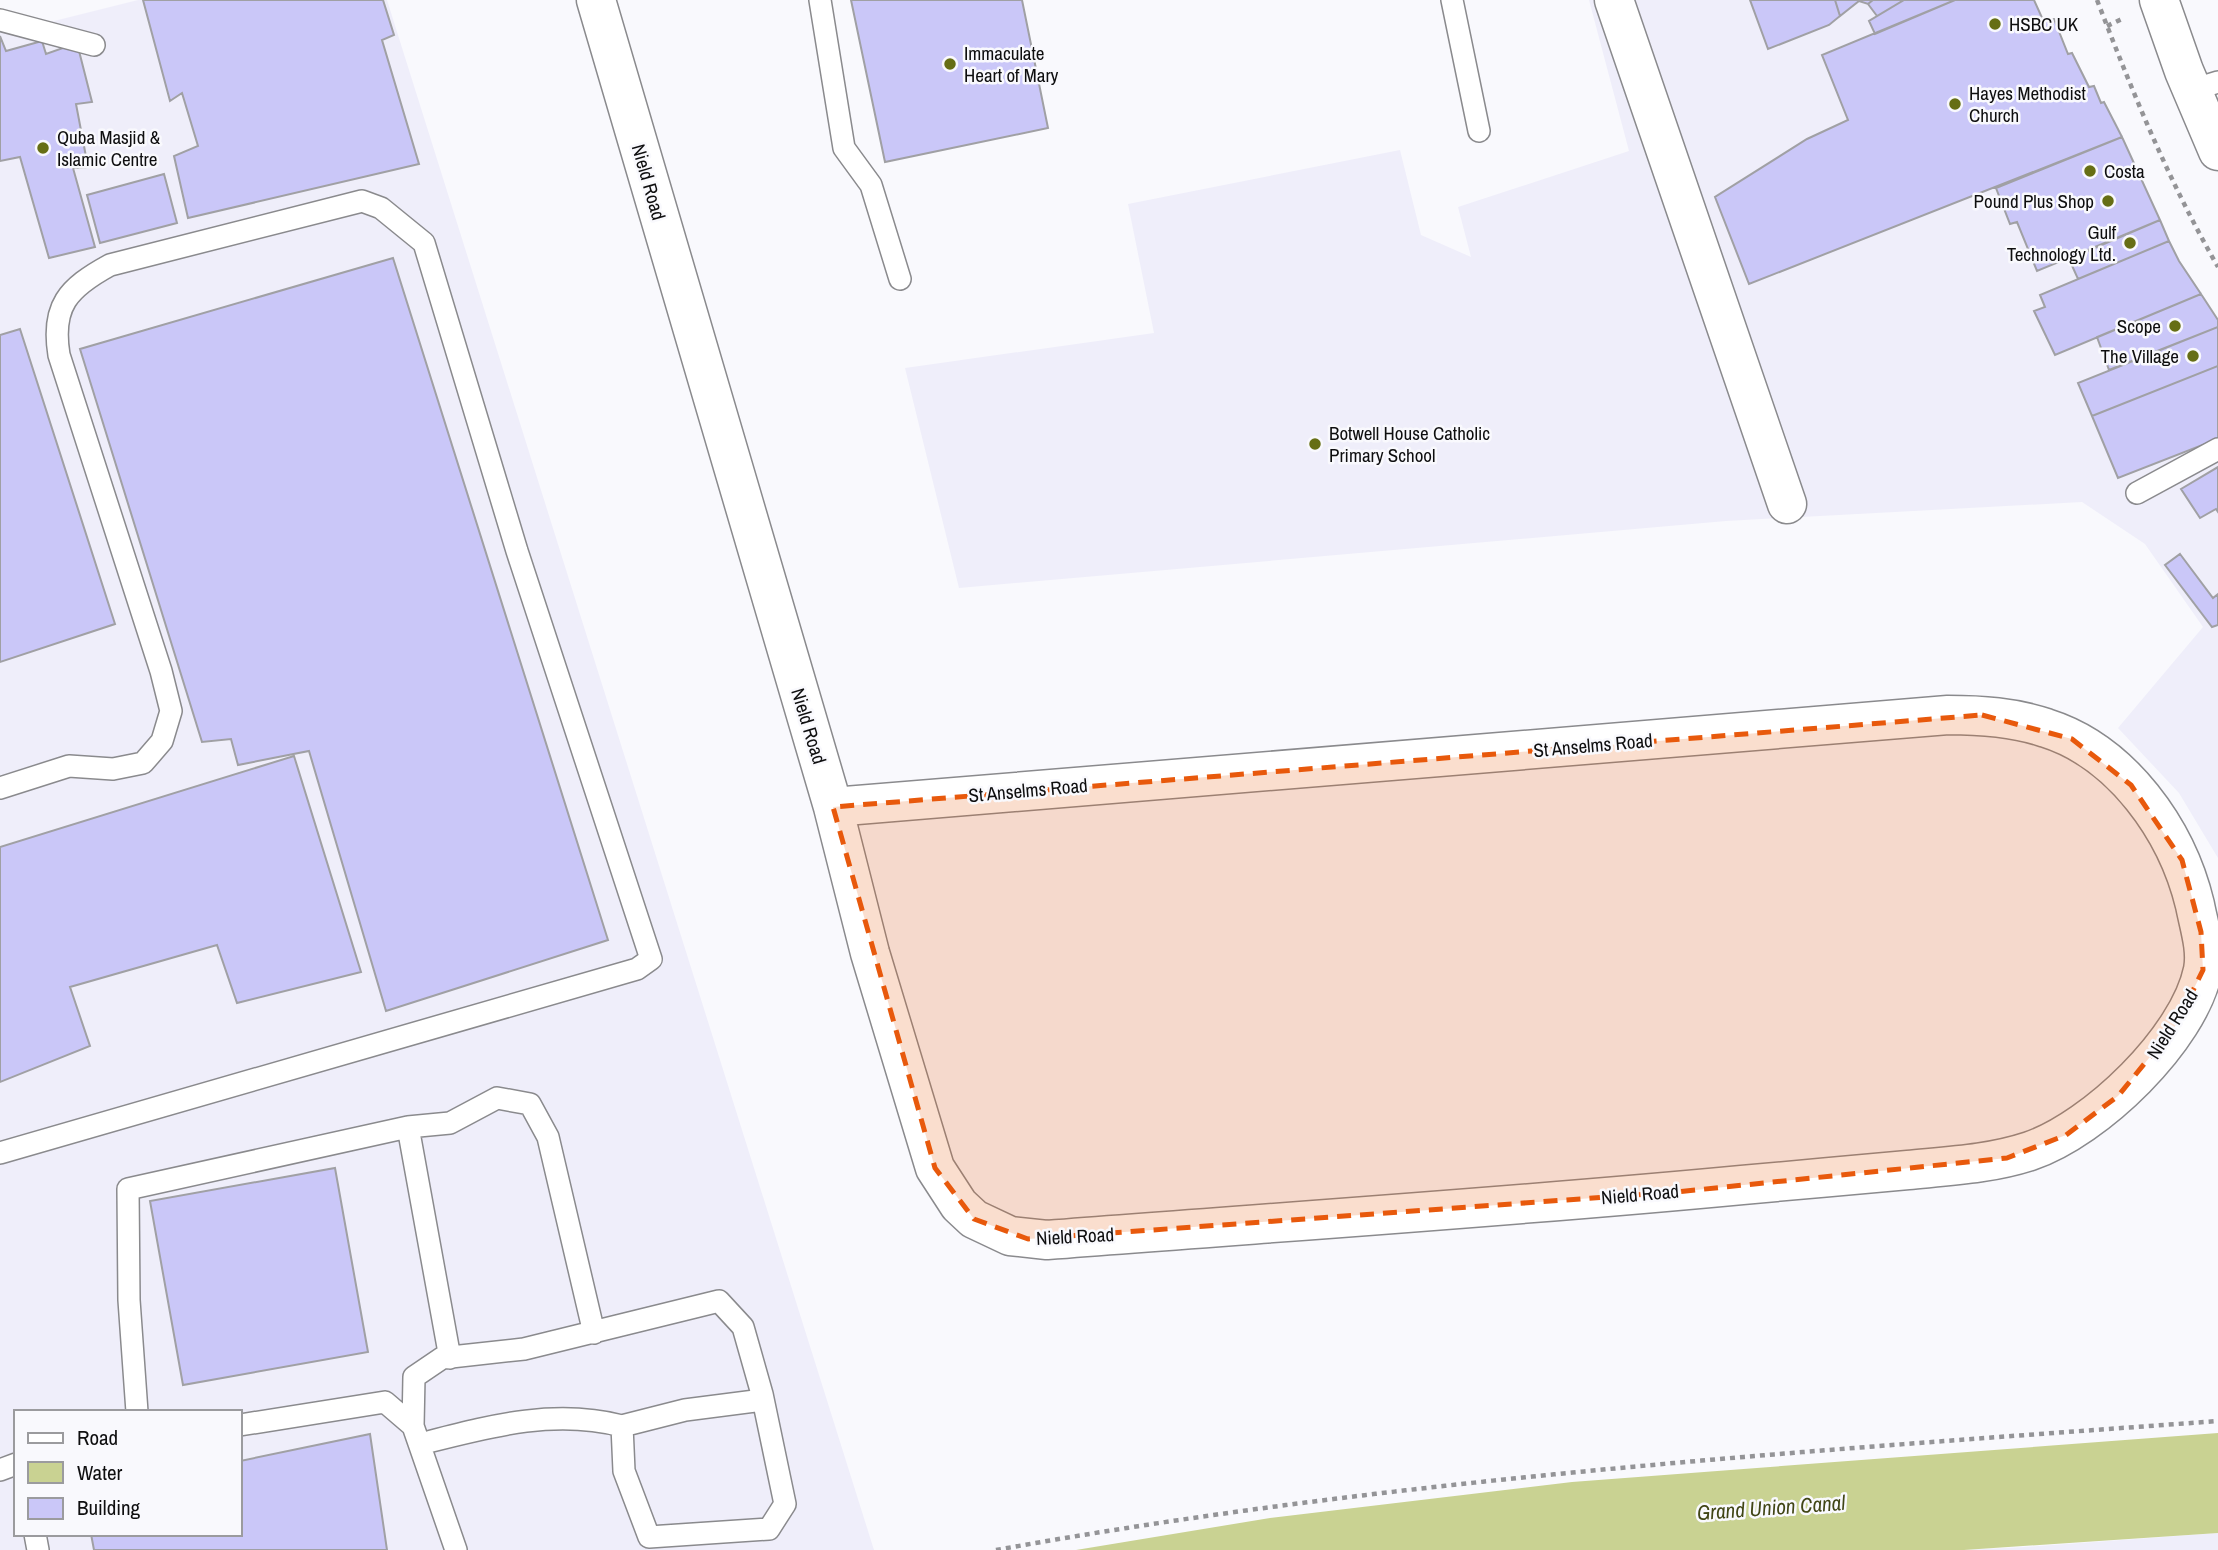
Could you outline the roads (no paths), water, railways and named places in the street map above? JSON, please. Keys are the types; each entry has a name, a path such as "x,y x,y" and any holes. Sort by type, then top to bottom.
{"street":[{"name":"Nield Road","path":"596,0 833,807 870,953 935,1168 959,1205 974,1219 992,1230 1028,1239 1649,1194 1971,1164 2007,1158 2066,1135 2084,1125 2118,1097 2176,1025 2211,969"},
{"path":"1614,0 1787,504"},
{"path":"2159,0 2205,86 2218,151"},
{"name":"St Anselms Road","path":"833,807 1948,715 1982,715 2048,728 2072,739 2114,769 2148,804 2182,860 2211,969"}],"lane":[{"path":"820,0 844,148 871,185 900,279"},
{"path":"1452,0 1479,131"},
{"path":"0,20 94,45"},
{"path":"0,788 69,766 113,769 143,763 162,741 171,710 60,355 55,330 66,298 83,280 110,265 362,201 381,208 425,243 517,551 651,959 637,969 0,1153"},
{"path":"2137,493 2218,449"},
{"path":"137,1410 129,1300 128,1189 408,1127 450,1124 497,1098 530,1104 548,1137 594,1333"},
{"path":"408,1127 450,1357"},
{"path":"456,1550 416,1435 414,1377 442,1358 524,1349 719,1301 743,1327 763,1400 785,1504 769,1529 649,1537 624,1471 622,1426"},
{"path":"416,1435 513,1420 591,1418 622,1426 685,1409 763,1400"},
{"path":"242,1425 385,1402 416,1435"}],"water":[{"name":"Grand Union Canal","path":"2218,1433 2218,1533 1964,1550 1076,1550 1270,1518 1572,1482"}],"place":[{"name":"HSBC UK","path":"1995,24"},
{"name":"Immaculate Heart of Mary","path":"950,64"},
{"name":"Hayes Methodist Church","path":"1955,104"},
{"name":"Quba Masjid & Islamic Centre","path":"43,148"},
{"name":"Costa","path":"2090,171"},
{"name":"Pound Plus Shop","path":"2108,201"},
{"name":"Gulf Technology Ltd.","path":"2130,243"},
{"name":"Scope","path":"2175,326"},
{"name":"The Village","path":"2193,356"},
{"name":"Botwell House Catholic Primary School","path":"1315,444"}]}
